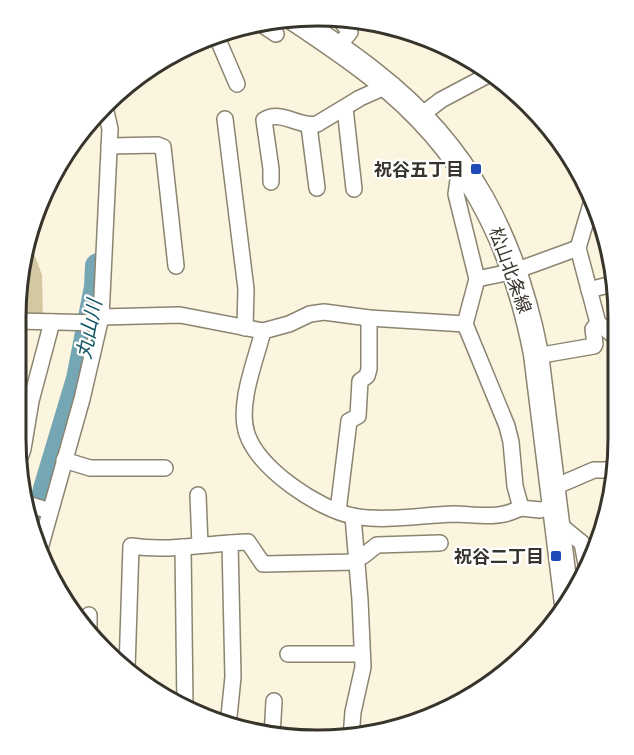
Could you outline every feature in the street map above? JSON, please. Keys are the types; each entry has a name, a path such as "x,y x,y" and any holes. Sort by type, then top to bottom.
{"main road":[{"name":"松山北条線","path":"321,26 350,34 387,86 420,116 465,170 498,228 515,271 530,320 565,590"}],"street":[{"path":"219,42 237,84"},
{"path":"420,116 441,100 483,78"},
{"path":"271,182 264,120 270,116 278,116 309,126 317,124 360,98 387,86"},
{"path":"345,108 354,189"},
{"path":"39,526 39,507 64,460 82,399 99,321 110,129 107,115"},
{"path":"225,118 246,289 245,328"},
{"path":"309,126 317,188"},
{"path":"109,146 158,145 163,147 176,266"},
{"path":"465,170 458,180 456,194 477,279 465,324 507,426 511,442 515,486 521,508"},
{"path":"591,218 578,248 598,324 608,332"},
{"path":"477,279 515,271 578,248"},
{"path":"589,290 607,285"},
{"path":"26,321 99,321 180,315 263,331 289,324 310,314 324,312 369,318 465,324"},
{"path":"352,727 362,674 362,654 356,560 345,513 350,421 358,416 360,381 367,376 369,369 369,318"},
{"path":"26,430 52,322"},
{"path":"536,356 594,346 593,329 598,324"},
{"path":"263,331 248,382 245,418 247,433 264,461 282,478 310,497 345,513 390,518 504,514 521,508 540,510 554,505 594,470 607,470"},
{"path":"64,460 90,468 165,468"},
{"path":"198,495 200,545"},
{"path":"554,505 582,543 584,554"},
{"path":"127,659 130,546 148,549 248,542 263,564 356,560 377,544 440,543"},
{"path":"229,716 233,676 230,543"},
{"path":"183,547 185,697"},
{"path":"288,654 362,654"},
{"path":"273,726 274,701"}],"shaded area":[{"path":"33,251 42,275 43,320 26,319 26,298"}],"waterway":[{"name":"丸山川","path":"38,522 79,379 97,287 98,266"}],"place":[{"name":"祝谷五丁目","path":"476,169"},
{"name":"祝谷二丁目","path":"556,556"}]}
